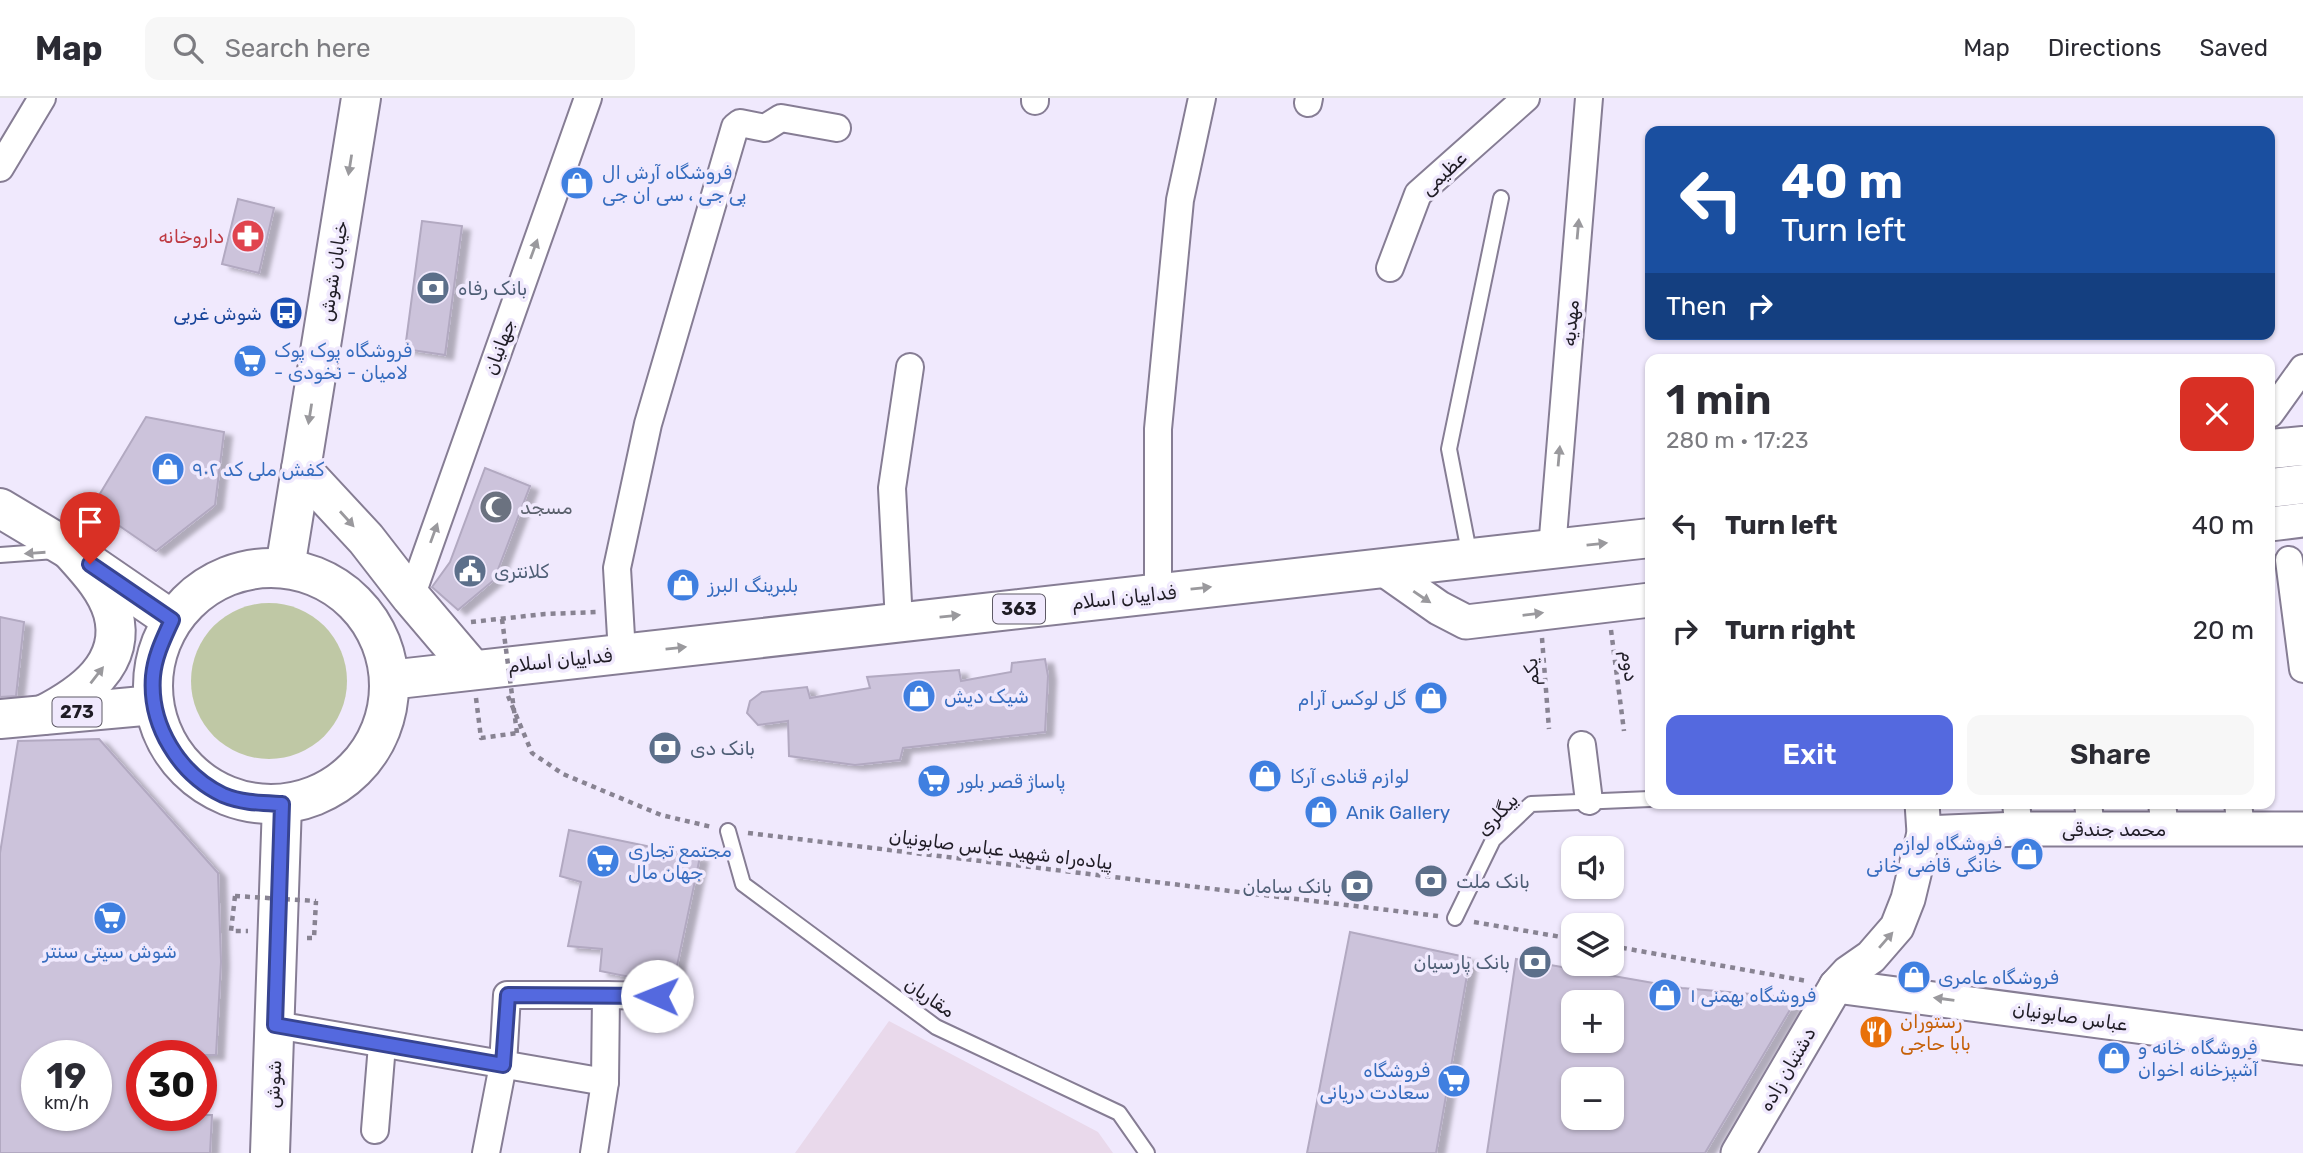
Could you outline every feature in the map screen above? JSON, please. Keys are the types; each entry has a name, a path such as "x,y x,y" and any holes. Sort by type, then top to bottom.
{"main road":[{"name":"خیابان شوش","path":"285,568 357,100"},
{"path":"2275,449 2303,446"},
{"path":"301,469 366,539 411,597 485,669"},
{"path":"2275,487 2303,484"},
{"path":"0,508 70,550 172,620"},
{"name":"فداییان اسلام","path":"389,680 1645,539"},
{"path":"43,715 74,697 99,676 110,657 115,635 113,612 92,575 70,550"},
{"path":"285,568 304,571 331,583 355,602 373,626 385,653 389,680 386,712 376,740 359,765 337,784 310,798 282,804 252,803 224,795 198,780 178,759 162,734 154,705 153,676 159,646 172,620 192,597 216,580 245,570 285,568"},
{"name":"273","path":"0,719 154,705"},
{"name":"شوش","path":"270,1153 282,804"}],"street":[{"path":"0,168 42,98"},
{"name":"جهانیان","path":"411,597 588,98"},
{"path":"1158,593 1157,429 1180,200 1202,98"},
{"name":"عظیمی","path":"1390,268 1418,194 1527,98"},
{"name":"مهدیه","path":"1552,549 1589,98"},
{"path":"622,654 617,568 648,424 735,127 740,123 765,128 781,118 837,128"},
{"path":"900,622 892,488 910,367"},
{"path":"2275,407 2303,368"},
{"path":"2275,523 2303,520"},
{"path":"2289,560 2303,668"},
{"path":"1382,568 1439,608 1466,622 1645,601"},
{"path":"0,719 0,724"},
{"path":"1582,746 1588,801"},
{"name":"محمد جندقی","path":"1923,818 2239,816 2303,829"},
{"name":"دشتبان زاده","path":"1738,1153 1836,986 1848,973 1871,957 1897,927 1908,899 1923,818"},
{"name":"عباس صابونیان","path":"1836,986 2303,1048"},
{"path":"486,1153 503,1065 508,995 657,996"},
{"path":"594,1153 605,1082 606,996"},
{"path":"275,1025 605,1082"},
{"path":"375,1130 382,1045"}],"lane":[{"path":"1470,558 1449,449 1502,198"},
{"path":"0,555 70,550"},
{"name":"بیگلری","path":"1455,918 1493,840 1531,804 1645,799"},
{"name":"مقاریان","path":"728,831 743,884 936,1027 1119,1113 1147,1153"}],"path":[{"name":"دوم","path":"1608,605 1624,731"},
{"path":"468,623 545,614 618,611"},
{"name":"یکم","path":"1540,613 1549,729"},
{"path":"481,738 517,733 502,619"},
{"name":"پیاده‌راه شهید عباس صابونیان","path":"485,669 532,753 563,774 661,815 728,831 1455,918 1561,937"},
{"path":"252,932 232,930 235,896 316,901 314,938"},
{"path":"1624,948 1836,986"}],"shaded area":[{"path":"889,1021 1098,1132 1113,1153 795,1153"}],"green space":[{"path":"269,603 299,609 324,626 341,651 347,681 341,711 324,736 299,753 269,759 239,753 214,736 197,711 191,681 197,651 214,626 239,609"}],"building":[{"name":"داروخانه","path":"238,199 274,208 259,273 222,264"},
{"name":"بانک رفاه","path":"422,221 462,226 445,355 405,349"},
{"name":"کفش ملی کد ۹۰۲","path":"146,417 224,432 215,505 156,551 92,507"},
{"path":"485,468 530,486 494,580 458,610 432,587 450,562"},
{"path":"0,617 24,622 16,696 0,697"},
{"path":"1045,659 1048,676 1045,732 903,748 900,760 855,765 789,756 788,721 758,725 747,713 750,701 762,692 807,687 810,698 870,688 867,677 959,670 961,681 1011,672 1012,663"},
{"name":"شوش سیتی سنتر","path":"99,739 218,873 221,962 217,1040 126,1040 126,1131 211,1131 210,1153 0,1153 0,853 18,741"},
{"path":"569,830 700,857 673,985 600,971 602,949 568,946 581,882 560,876"},
{"path":"1350,932 1470,958 1436,1153 1307,1153"},
{"path":"1516,959 1561,967 1561,976 1613,976 1682,988 1797,998 1705,1153 1487,1153"}],"place":[{"name":"فروشگاه آرش ال پی جی ، سی ان جی","path":"577,183"},
{"name":"داروخانه","path":"248,236"},
{"name":"بانک رفاه","path":"433,288"},
{"name":"شوش غربی","path":"286,313"},
{"name":"فروشگاه پوک پوک - لاميان - نخودی","path":"250,361"},
{"name":"کفش ملی کد ۹۰۲","path":"168,469"},
{"name":"مسجد","path":"496,507"},
{"name":"کلانتری","path":"470,571"},
{"name":"بلبرینگ البرز","path":"683,585"},
{"name":"شیک دیش","path":"919,696"},
{"name":"گل لوکس آرام","path":"1431,698"},
{"name":"بانک دی","path":"665,748"},
{"name":"لوازم قنادی آرکا","path":"1265,776"},
{"name":"پاساژ قصر بلور","path":"934,781"},
{"name":"Anik Gallery","path":"1321,812"},
{"name":"فروشگاه لوازم خانگی قاضی خانی","path":"2027,854"},
{"name":"مجتمع تجاری جهان مال","path":"603,861"},
{"name":"بانک ملت","path":"1431,881"},
{"name":"بانک سامان","path":"1357,886"},
{"name":"شوش سیتی سنتر","path":"110,918"},
{"name":"بانک پارسیان","path":"1535,962"},
{"name":"فروشگاه عامری","path":"1914,977"},
{"name":"فروشگاه بهمنی ۱","path":"1665,995"},
{"name":"رستوران بابا حاجی","path":"1876,1032"},
{"name":"فروشگاه خانه و آشپزخانه اخوان","path":"2114,1058"},
{"name":"فروشگاه سعادت دریانی","path":"1454,1081"}],"route":[{"path":"90,564 172,620 159,646 153,691 162,734 178,759 198,780 224,795 252,803 282,804 275,1025 503,1065 508,995 657,996"}]}
